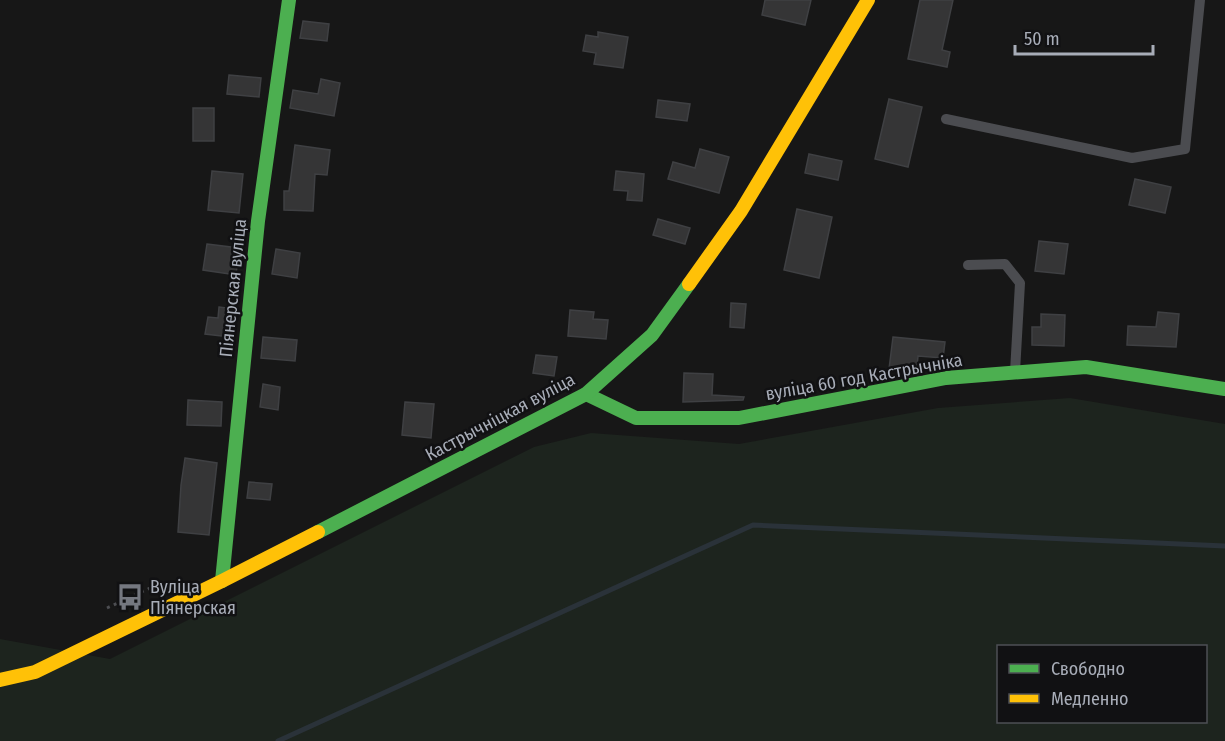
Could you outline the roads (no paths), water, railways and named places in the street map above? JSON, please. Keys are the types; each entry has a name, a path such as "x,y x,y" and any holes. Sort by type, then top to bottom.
{"street":[{"name":"Піянерская вуліца","path":"222,580 258,221 289,0"},
{"name":"Кастрычніцкая вуліца","path":"0,680 35,672 222,580 586,394 652,335 741,211 868,0"},
{"name":"вуліца 60 год Кастрычніка","path":"586,394 636,418 739,418 946,378 1086,367 1225,389"}],"lane":[{"path":"946,120 1132,158 1185,150 1200,0"},
{"path":"968,265 1005,264 1020,283 1015,372"}],"waterway":[{"path":"278,741 753,525 1225,546"}],"place":[{"name":"Вуліца Піянерская","path":"130,597"}]}
